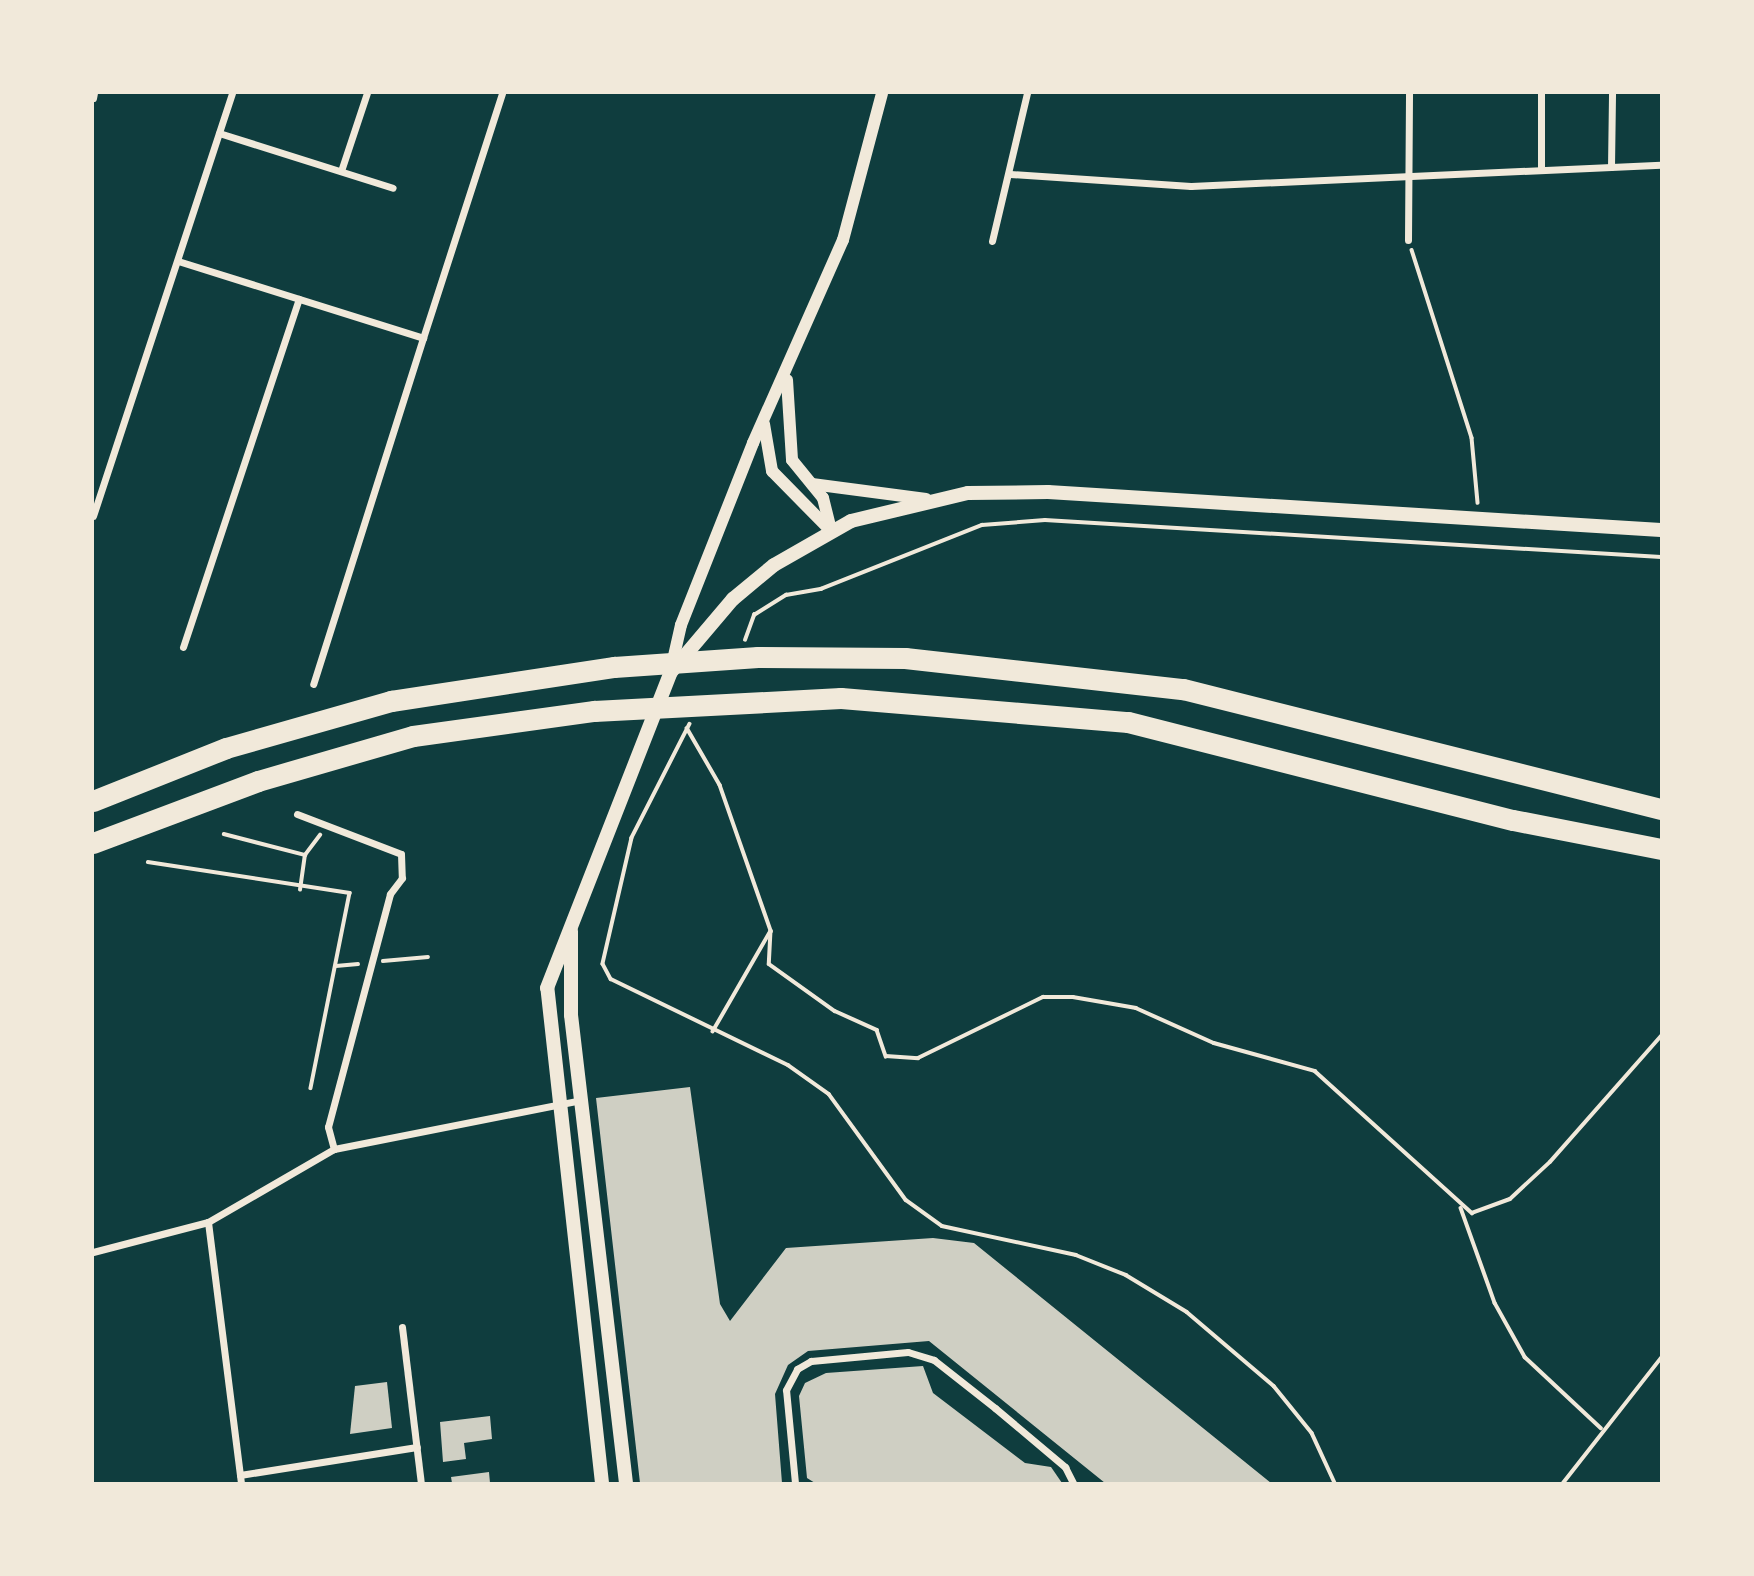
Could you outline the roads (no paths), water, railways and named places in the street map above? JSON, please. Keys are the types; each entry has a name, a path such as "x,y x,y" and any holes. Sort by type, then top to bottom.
{"highway":[{"path":"93,801 226,748 391,701 496,682 750,652 905,658 1183,689 1661,808"},
{"path":"93,843 258,780 413,736 506,719 770,700 966,705 1128,722 1513,820 1661,849"}],"main road":[{"path":"602,1483 555,1105 547,988 572,915 671,672 733,599 831,531 926,499 1048,492 1661,530"},
{"path":"572,915 571,1015 626,1483"}],"street":[{"path":"93,98 94,93"},
{"path":"93,516 232,93"},
{"path":"341,171 367,93"},
{"path":"313,684 502,93"},
{"path":"671,672 681,625 764,418 788,375 847,228 882,93"},
{"path":"992,241 1027,93"},
{"path":"1408,240 1409,93"},
{"path":"1541,93 1541,170"},
{"path":"1611,167 1612,93"},
{"path":"219,133 393,188"},
{"path":"1010,174 1191,186 1409,174 1661,165"},
{"path":"178,261 423,338"},
{"path":"183,647 299,299"},
{"path":"788,375 787,444 808,482 823,498 831,531"},
{"path":"764,418 772,471 831,531"},
{"path":"808,482 829,491 926,499"},
{"path":"297,814 401,854 402,878 390,894 330,1117 334,1149"},
{"path":"93,1252 208,1222 334,1149 583,1100"},
{"path":"208,1222 240,1479 417,1447"},
{"path":"402,1327 421,1483"},
{"path":"795,1483 786,1391 797,1369 811,1361 908,1352 934,1360 995,1408 1065,1467 1073,1483"}]}
